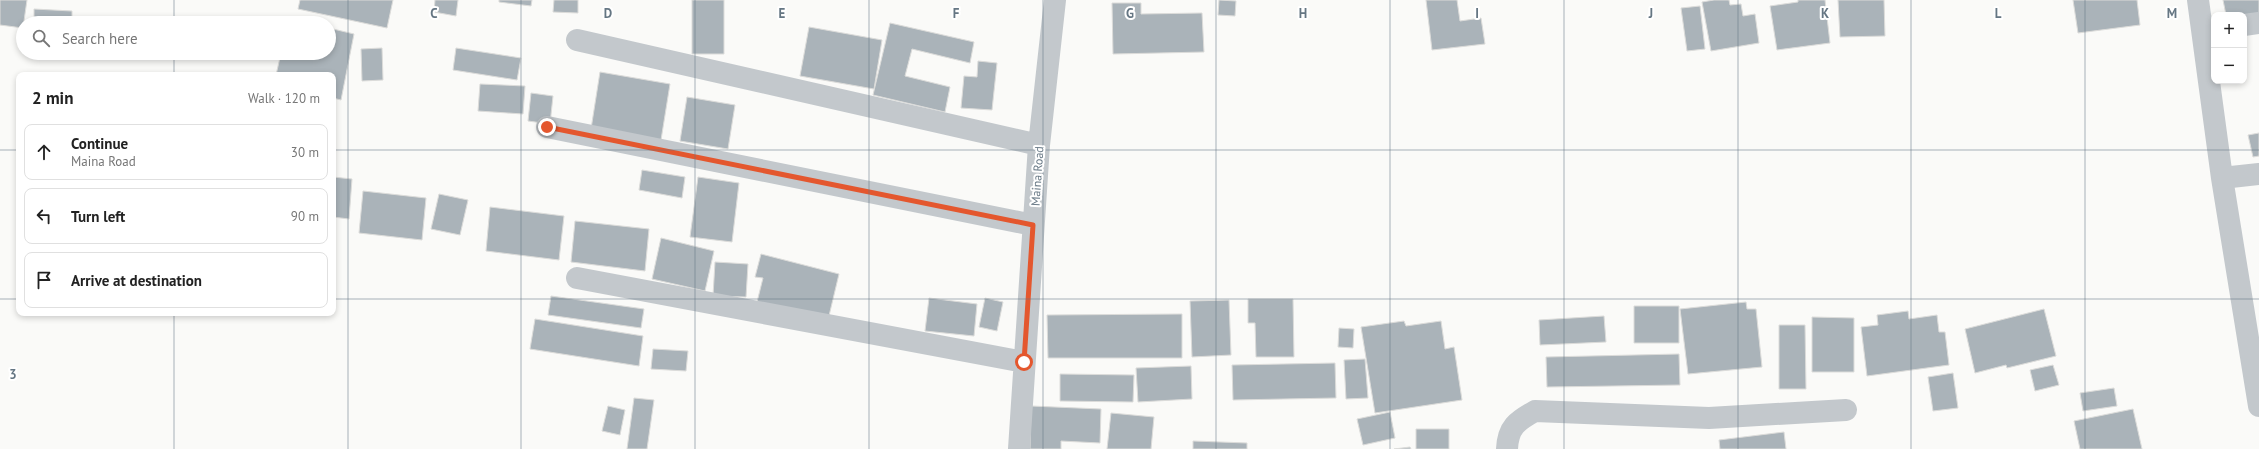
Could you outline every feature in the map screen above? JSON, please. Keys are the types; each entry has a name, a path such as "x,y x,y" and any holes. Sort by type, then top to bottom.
{"street":[{"name":"Maina Road","path":"1019,449 1039,144 1055,0"},
{"path":"2198,0 2208,30 2222,178 2259,406"},
{"path":"2247,25 2259,23"},
{"path":"577,40 1039,144"},
{"path":"547,127 1033,225"},
{"path":"2222,178 2259,174"},
{"path":"577,278 1024,362"},
{"path":"1508,449 1508,442 1515,422 1534,411 1709,418 1846,410"}],"building":[{"path":"0,0 27,0 25,16 16,16 16,27 0,25"},
{"path":"300,0 393,0 387,28 298,9"},
{"path":"435,0 458,0 456,16 434,12"},
{"path":"499,0 532,0 531,6 499,2"},
{"path":"554,0 578,0 578,13 553,12"},
{"path":"692,0 724,0 724,54 692,54"},
{"path":"1219,0 1236,1 1235,16 1218,15"},
{"path":"1426,0 1457,0 1460,21 1481,18 1485,44 1432,50"},
{"path":"1729,0 1730,5 1741,4 1743,16 1755,14 1759,43 1711,51 1702,2"},
{"path":"1798,0 1825,0 1830,43 1777,50 1770,6 1798,2"},
{"path":"1838,0 1884,0 1885,36 1840,37"},
{"path":"2073,0 2137,0 2140,25 2078,33"},
{"path":"2223,0 2259,0 2259,15 2247,15 2247,12 2225,12"},
{"path":"1112,3 1141,3 1141,14 1202,13 1204,52 1113,54"},
{"path":"1700,6 1705,49 1687,51 1681,8"},
{"path":"34,9 72,11 72,16 34,16"},
{"path":"890,23 974,42 970,63 912,49 905,76 950,87 945,112 873,95"},
{"path":"809,27 882,40 874,89 800,76"},
{"path":"336,30 354,34 341,100 336,99 336,72 277,72 279,60 336,60"},
{"path":"382,48 383,80 362,81 361,49"},
{"path":"456,48 521,58 517,80 453,70"},
{"path":"978,61 997,63 992,110 961,108 964,76 977,77"},
{"path":"600,72 670,84 661,140 591,129"},
{"path":"480,84 525,86 523,114 478,111"},
{"path":"531,93 553,96 550,124 528,121"},
{"path":"687,97 735,105 728,149 680,141"},
{"path":"2259,133 2259,156 2253,157 2248,135"},
{"path":"642,170 685,177 682,198 639,190"},
{"path":"336,177 352,179 349,219 336,217"},
{"path":"698,177 739,183 732,242 690,237"},
{"path":"363,191 426,198 422,240 359,233"},
{"path":"439,194 468,200 460,235 431,229"},
{"path":"490,207 564,216 559,260 486,251"},
{"path":"575,221 649,229 645,271 571,262"},
{"path":"661,238 714,251 705,291 652,279"},
{"path":"761,254 839,274 828,320 757,302 763,278 755,277"},
{"path":"715,262 748,264 746,297 713,296"},
{"path":"551,296 644,309 641,328 548,315"},
{"path":"929,298 977,304 974,336 925,331"},
{"path":"985,298 1003,302 997,331 979,327"},
{"path":"1248,299 1293,299 1294,357 1256,357 1255,323 1248,323"},
{"path":"1229,300 1231,355 1192,357 1190,301"},
{"path":"1746,302 1747,309 1756,309 1762,367 1688,374 1680,309"},
{"path":"1634,306 1679,306 1679,343 1634,343"},
{"path":"2044,309 2056,356 2007,368 2006,365 1975,373 1965,329"},
{"path":"1908,311 1909,319 1937,315 1939,332 1945,332 1949,365 1867,376 1861,327 1878,325 1877,315"},
{"path":"1182,314 1182,358 1048,358 1047,315"},
{"path":"1604,316 1606,342 1540,345 1539,320"},
{"path":"1812,317 1854,318 1854,372 1812,372"},
{"path":"535,319 643,336 639,366 530,349"},
{"path":"1404,321 1406,326 1441,321 1445,349 1454,347 1462,400 1375,413 1361,327"},
{"path":"1779,325 1805,325 1806,389 1779,389"},
{"path":"1339,328 1354,329 1353,348 1338,347"},
{"path":"653,349 688,351 686,371 651,369"},
{"path":"1679,354 1680,385 1547,387 1546,357"},
{"path":"1365,359 1368,398 1346,399 1344,360"},
{"path":"1335,363 1336,398 1233,400 1232,365"},
{"path":"2053,365 2059,385 2035,391 2030,370"},
{"path":"1191,366 1192,399 1138,402 1136,368"},
{"path":"1953,373 1958,408 1933,411 1928,377"},
{"path":"1060,374 1134,375 1133,402 1060,401"},
{"path":"2114,388 2117,406 2083,411 2080,393"},
{"path":"634,398 654,400 647,449 627,449"},
{"path":"608,406 625,410 620,435 602,431"},
{"path":"1031,406 1101,409 1100,443 1061,441 1061,449 1030,449"},
{"path":"2133,409 2142,449 2080,449 2074,421"},
{"path":"1390,412 1395,438 1363,445 1357,419"},
{"path":"1111,413 1154,417 1151,449 1107,449"},
{"path":"1416,429 1449,429 1449,449 1416,449"},
{"path":"1784,432 1786,449 1720,449 1719,440"},
{"path":"1193,441 1247,443 1247,449 1193,449"},
{"path":"1410,447 1411,449 1394,449"}],"route":[{"path":"547,127 1033,225 1024,362"}]}
